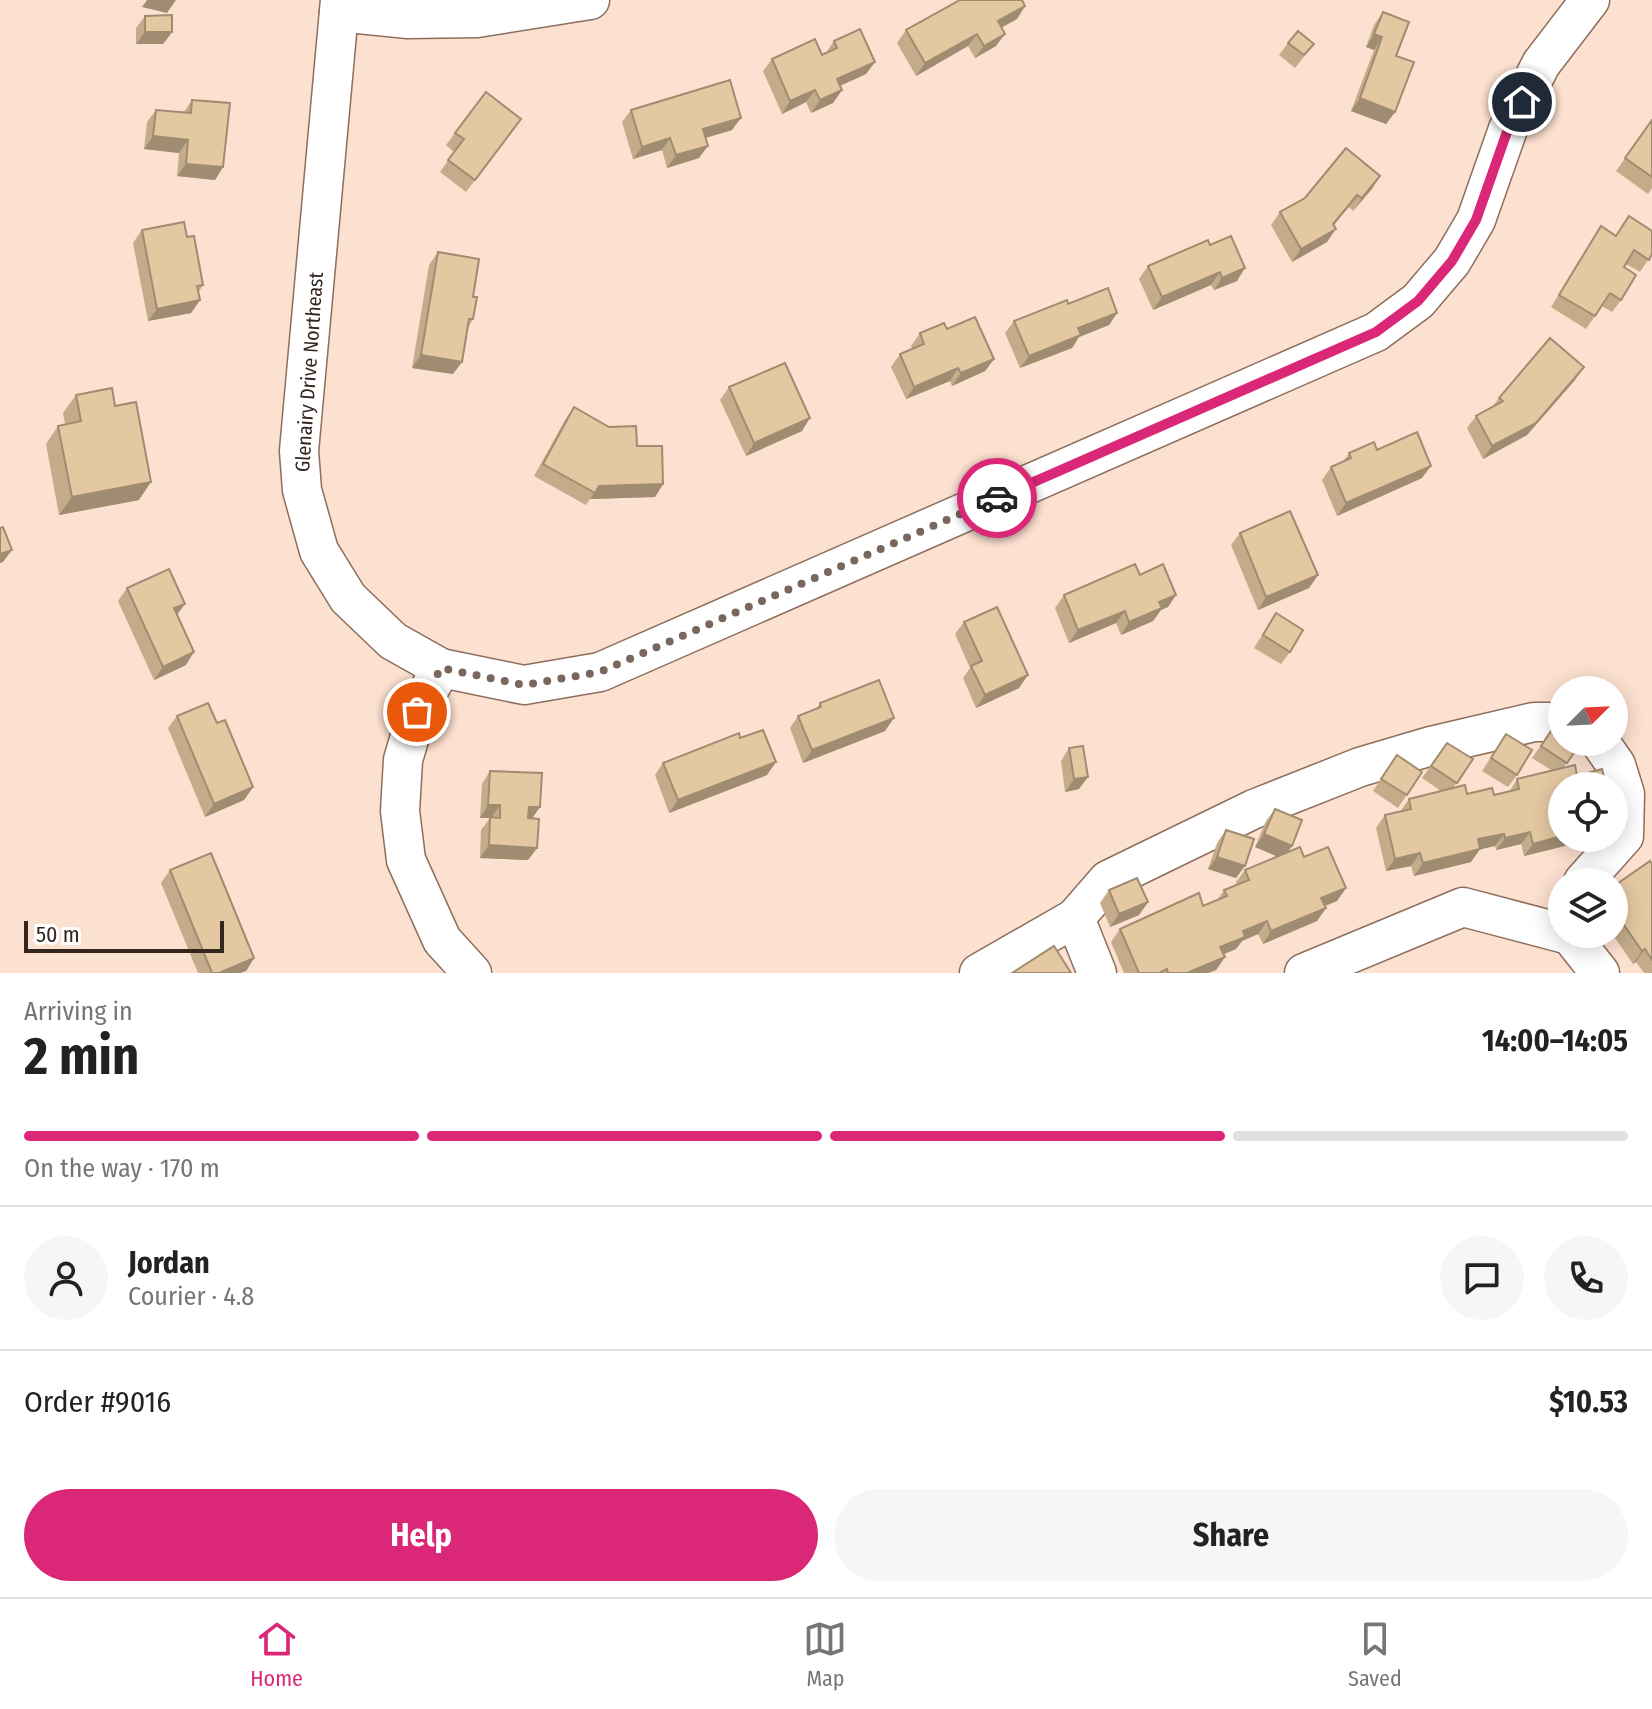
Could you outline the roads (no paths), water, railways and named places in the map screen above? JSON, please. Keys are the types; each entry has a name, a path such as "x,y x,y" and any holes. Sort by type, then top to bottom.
{"street":[{"path":"340,6 408,19 477,18 590,0"},
{"name":"Glenairy Drive Northeast","path":"340,6 299,451 302,490 319,551 348,598 393,641 441,668 524,685 600,672 1376,332 1418,301 1452,261 1476,220 1508,129 1541,64 1590,0"},
{"path":"441,668 417,712 403,760 400,811 406,860 442,940 472,973"},
{"path":"979,973 1075,918 1108,880 1254,809 1360,767 1431,746 1534,722 1548,722"},
{"path":"1595,868 1624,836 1625,794 1616,765 1610,756"},
{"path":"1304,973 1463,907 1548,925"},
{"path":"1075,918 1097,973"},
{"path":"1580,948 1600,973"}]}
